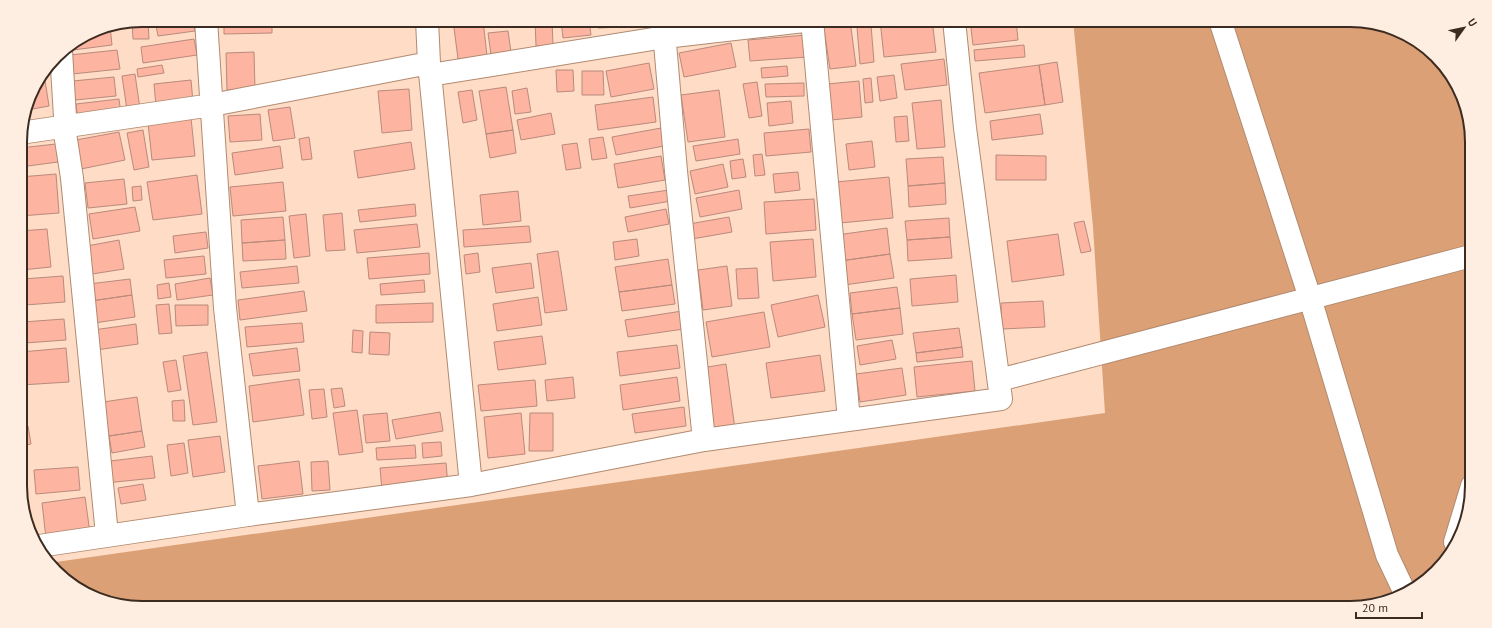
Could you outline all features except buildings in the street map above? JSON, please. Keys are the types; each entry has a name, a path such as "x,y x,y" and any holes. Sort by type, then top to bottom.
{"street":[{"path":"206,27 225,308 248,515"},
{"path":"427,27 429,69 471,485"},
{"path":"27,132 212,105 664,29 697,27"},
{"path":"814,27 849,420"},
{"path":"43,545 248,515 471,485 704,440 1001,399 965,128 955,27"},
{"path":"1222,27 1310,298 1387,555 1403,588"},
{"path":"664,29 676,171 704,440"},
{"path":"62,59 65,117 64,127 72,178 107,535"},
{"path":"999,380 1465,258"}],"shaded area":[{"path":"1074,27 1365,28 1387,33 1408,42 1431,61 1450,84 1461,112 1464,127 1465,494 1461,516 1450,544 1431,567 1408,586 1387,595 1358,601 142,601 119,599 84,586 56,562 1105,413 1093,227"}]}
